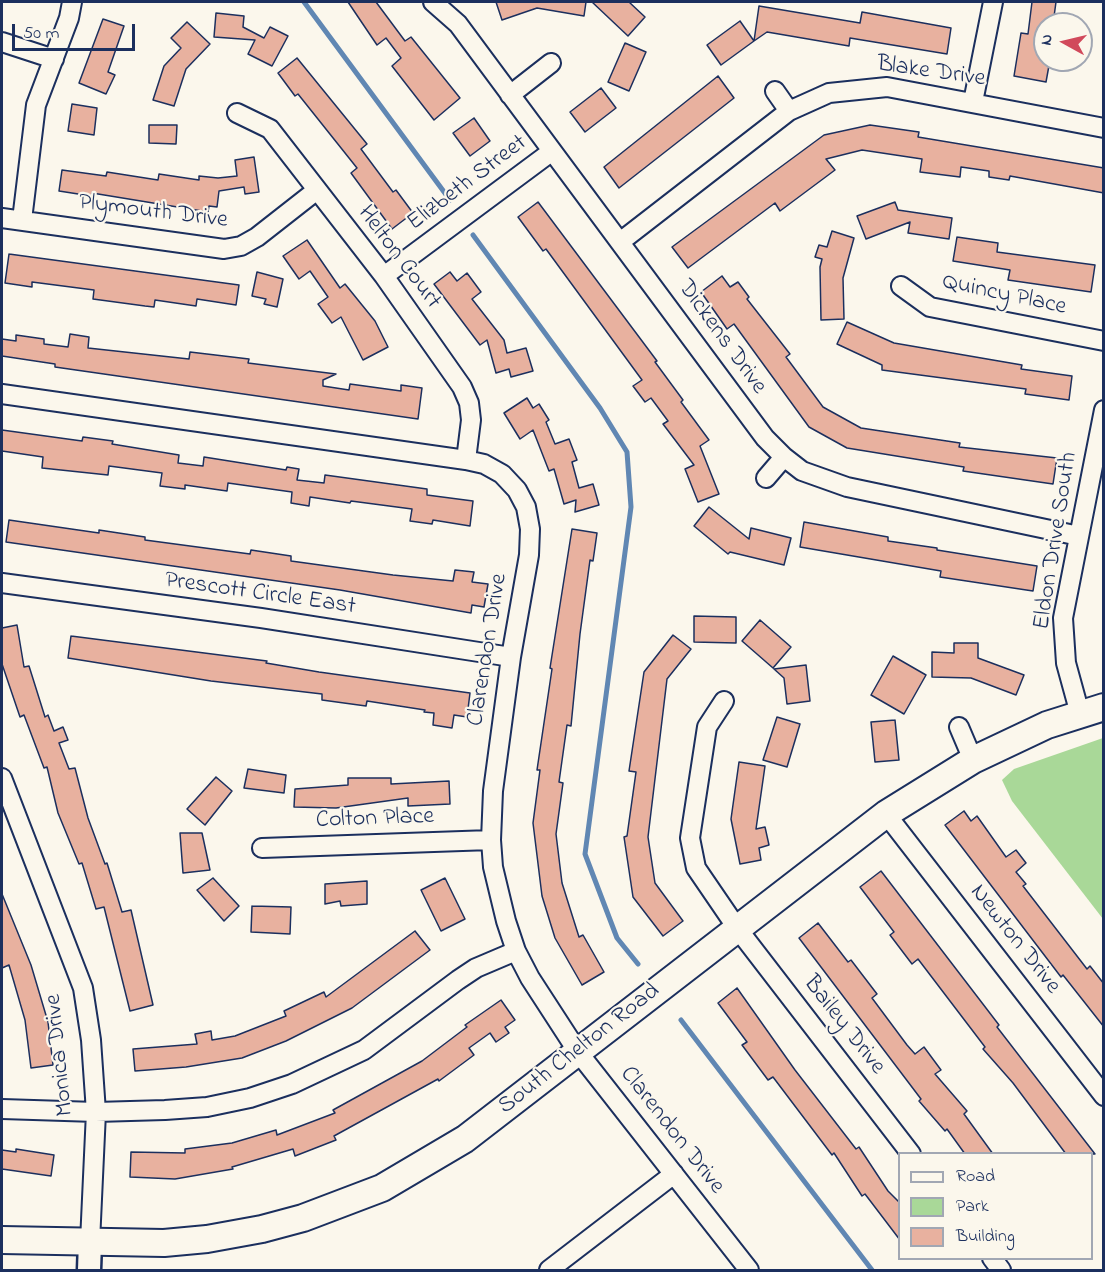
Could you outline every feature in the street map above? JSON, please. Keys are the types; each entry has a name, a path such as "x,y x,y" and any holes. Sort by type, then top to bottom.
{"main road":[{"name":"South Chelton Road","path":"2,1240 164,1243 207,1239 262,1229 344,1204 416,1170 465,1139 886,814 973,760 1092,710"}],"street":[{"path":"22,220 36,105 72,2"},
{"name":"Dickens Drive","path":"433,2 458,24 765,438 784,457 802,471 846,487 1079,536"},
{"path":"973,102 993,2"},
{"path":"2,42 54,58"},
{"path":"510,95 551,63"},
{"name":"Blake Drive","path":"620,242 789,111 829,93 877,87 973,102 1104,128"},
{"path":"775,91 789,111"},
{"name":"Helton Court","path":"237,113 270,129 384,276 462,387 469,403 471,420 466,460"},
{"name":"Elizbeth Street","path":"384,276 551,152"},
{"name":"Plymouth Drive","path":"2,218 224,249 241,246 257,237 317,190"},
{"name":"Quincy Place","path":"901,286 930,307 1104,341"},
{"name":"Clarendon Drive","path":"2,394 466,460 484,464 502,474 517,490 526,507 530,529 529,555 511,657 494,791 491,840 498,892 516,951 547,1007 578,1052 749,1270"},
{"name":"Eldon Drive South","path":"1092,710 1066,663 1063,618 1104,410"},
{"path":"766,478 784,457"},
{"name":"Prescott Circle East","path":"2,583 261,618 511,657"},
{"name":"Bailey Drive","path":"724,701 707,727 690,838 696,868 737,928 909,1152"},
{"path":"959,727 973,760"},
{"name":"Monica Drive","path":"2,778 83,988 92,1040 96,1113 89,1270"},
{"name":"Newton Drive","path":"886,814 1104,1096"},
{"name":"Colton Place","path":"262,848 491,840"},
{"path":"2,1109 96,1113 207,1107 250,1098 292,1084 364,1050 476,968 516,951"},
{"path":"549,1270 674,1174"}],"green space":[{"path":"1104,738 1103,919 1012,801 1002,780 1014,769"}],"building":[{"path":"348,2 376,2 405,41 411,37 460,98 434,120 392,66 401,58 386,38 377,45"},
{"path":"496,2 586,2 584,16 537,8 502,20"},
{"path":"592,2 629,2 645,17 628,36"},
{"path":"1032,2 1056,2 1055,12 1033,12 1033,72 1048,72 1046,82 1014,76 1021,33 1028,34"},
{"path":"759,6 860,23 862,12 951,28 947,54 850,38 849,46 767,32 754,41"},
{"path":"216,13 244,16 243,27 264,38 270,27 288,36 272,66 248,54 255,40 214,37"},
{"path":"103,19 124,26 108,72 115,75 106,94 79,83"},
{"path":"740,21 754,41 721,65 707,45"},
{"path":"187,22 210,44 186,69 174,106 153,100 164,66 181,48 171,38"},
{"path":"625,43 646,52 629,91 608,82"},
{"path":"297,58 367,144 361,149 393,192 396,190 413,213 392,229 351,173 357,168 298,94 295,96 278,73"},
{"path":"718,76 734,98 619,188 604,167"},
{"path":"601,88 616,108 585,132 570,112"},
{"path":"72,104 97,108 94,135 68,131"},
{"path":"474,118 490,141 470,156 453,133"},
{"path":"149,125 177,125 176,144 149,143"},
{"path":"870,125 919,132 918,137 1104,168 1104,193 1010,176 1009,180 989,177 989,171 961,167 960,177 920,172 922,159 862,150 826,159 835,170 780,211 775,203 688,268 672,247 824,135"},
{"path":"254,157 259,192 245,194 244,187 219,191 217,207 209,206 208,212 92,193 91,196 59,191 62,170 106,176 107,172 158,180 159,174 199,180 199,176 218,178 237,176 235,160"},
{"path":"538,202 657,361 655,362 683,400 681,402 709,440 700,446 719,494 698,502 685,469 694,465 663,424 668,421 651,398 645,402 633,386 642,380 546,249 543,251 518,217"},
{"path":"895,202 898,210 952,218 949,239 908,233 910,222 866,239 857,216"},
{"path":"832,231 854,238 843,278 844,319 821,320 820,267 822,259 815,257 819,245 827,247"},
{"path":"957,237 998,243 997,252 1095,265 1091,292 1008,280 1010,270 953,261"},
{"path":"307,240 340,288 345,284 375,321 388,347 363,360 341,317 332,323 318,304 328,297 310,271 299,279 283,256"},
{"path":"9,254 239,285 236,305 197,299 196,306 155,300 154,307 93,299 94,290 32,282 32,287 5,283"},
{"path":"257,272 283,279 277,307 264,304 266,299 252,296"},
{"path":"450,272 457,281 467,273 481,292 472,299 504,340 507,353 526,348 533,371 511,377 509,369 496,373 487,340 480,345 434,284"},
{"path":"722,276 730,287 738,282 749,297 747,299 790,354 786,357 823,407 861,428 960,443 959,447 1057,458 1053,484 963,471 964,467 847,448 809,427 734,324 727,329 701,292"},
{"path":"847,322 894,343 1022,365 1021,369 1072,376 1069,400 1025,394 1026,389 882,370 882,365 837,344"},
{"path":"70,334 89,337 88,348 189,359 190,352 249,359 248,363 336,374 323,380 323,386 349,390 350,384 401,391 401,385 422,388 418,419 55,367 55,364 2,356 2,339 16,341 16,335 44,339 44,344 68,347"},
{"path":"527,398 533,408 539,404 549,420 546,422 555,444 569,439 577,460 572,462 579,488 593,484 599,505 575,512 576,500 564,504 554,469 549,471 533,430 520,439 504,413"},
{"path":"2,430 82,441 83,437 113,441 112,444 179,455 178,463 203,466 204,457 286,470 287,467 299,469 297,480 324,483 325,475 427,489 427,495 473,501 470,526 433,520 432,524 410,521 412,509 351,501 350,503 310,497 309,506 291,503 292,492 228,483 227,491 185,485 185,489 160,486 162,473 109,466 108,475 42,468 43,457 2,451"},
{"path":"709,507 749,539 751,528 791,538 784,565 730,552 728,554 694,526"},
{"path":"9,520 99,533 99,530 145,537 145,540 250,554 251,550 291,556 291,561 393,575 453,581 455,570 474,572 472,582 488,584 484,607 472,605 471,613 340,590 6,542"},
{"path":"804,522 888,537 888,541 1037,566 1033,591 940,577 941,571 800,547"},
{"path":"572,529 597,533 593,561 590,560 580,634 571,726 567,725 559,782 563,783 556,834 562,883 579,937 583,935 604,972 582,985 555,938 542,896 533,823 540,770 537,770 552,669 550,668"},
{"path":"694,616 736,617 736,643 694,642"},
{"path":"760,620 791,647 773,668 742,641"},
{"path":"17,625 24,667 29,666 45,717 48,715 54,731 63,727 68,740 59,743 69,769 75,768 88,818 105,864 107,863 122,912 131,910 153,1005 130,1011 104,907 96,909 82,863 79,864 58,813 47,767 44,768 24,715 20,717 2,664 2,628"},
{"path":"673,635 691,649 667,679 648,837 655,883 683,921 663,936 633,897 624,837 627,836 636,772 629,771 644,672"},
{"path":"71,636 267,661 266,663 319,672 470,693 467,717 454,715 452,728 433,725 434,713 424,712 425,710 367,701 366,706 322,700 322,694 211,681 68,658"},
{"path":"954,643 978,643 978,658 1024,675 1016,695 971,678 932,677 932,652 954,653"},
{"path":"893,656 926,675 904,714 871,695"},
{"path":"806,665 810,701 787,704 784,678 774,669"},
{"path":"777,717 800,724 787,767 763,760"},
{"path":"895,720 899,760 875,762 871,722"},
{"path":"739,762 765,766 756,829 765,827 769,845 759,848 761,860 740,864 731,819"},
{"path":"248,769 286,775 284,793 244,788"},
{"path":"216,777 232,791 205,825 187,809"},
{"path":"348,778 391,778 391,784 449,781 450,804 408,806 408,798 336,808 294,807 295,789 348,785"},
{"path":"964,811 971,821 977,816 1006,857 1016,850 1026,863 1016,872 1026,884 1023,886 1087,969 1090,966 1104,984 1104,1027 1063,975 1061,977 945,825"},
{"path":"180,833 202,833 210,870 183,873"},
{"path":"881,871 1095,1154 1093,1152 1065,1152 1013,1083 983,1049 985,1047 918,959 912,964 890,935 894,932 860,887"},
{"path":"213,878 239,906 224,921 197,890"},
{"path":"445,878 465,919 441,931 421,890"},
{"path":"367,881 367,904 341,906 340,901 325,904 325,884"},
{"path":"2,894 31,965 48,1022 53,1065 31,1068 25,1020 9,965 2,968"},
{"path":"252,906 291,907 290,934 251,932"},
{"path":"818,923 848,962 851,960 877,994 872,998 907,1045 915,1054 924,1047 941,1070 935,1074 967,1111 964,1114 992,1152 964,1152 947,1129 945,1131 919,1101 921,1099 799,938"},
{"path":"415,931 430,950 352,1008 286,1041 242,1058 186,1067 135,1071 133,1049 197,1044 195,1034 211,1031 212,1040 235,1036 286,1016 284,1011 324,992 326,997"},
{"path":"737,988 795,1070 856,1149 859,1147 888,1191 898,1201 898,1237 865,1194 862,1196 834,1153 832,1155 773,1077 768,1080 742,1045 747,1042 718,1003"},
{"path":"501,1000 515,1020 505,1027 509,1033 496,1042 490,1033 469,1048 474,1055 439,1081 438,1079 334,1136 336,1140 295,1156 293,1149 232,1167 233,1169 175,1179 130,1177 131,1152 185,1153 185,1149 232,1143 276,1130 277,1135 335,1113 333,1110 422,1061 467,1027 465,1025"},
{"path":"16,1149 54,1155 51,1176 2,1169 2,1150 16,1152"}],"waterway":[{"path":"304,2 450,200"},
{"path":"473,235 600,408 627,452 631,507 585,854 617,938 638,964"},
{"path":"681,1020 872,1270"}]}
